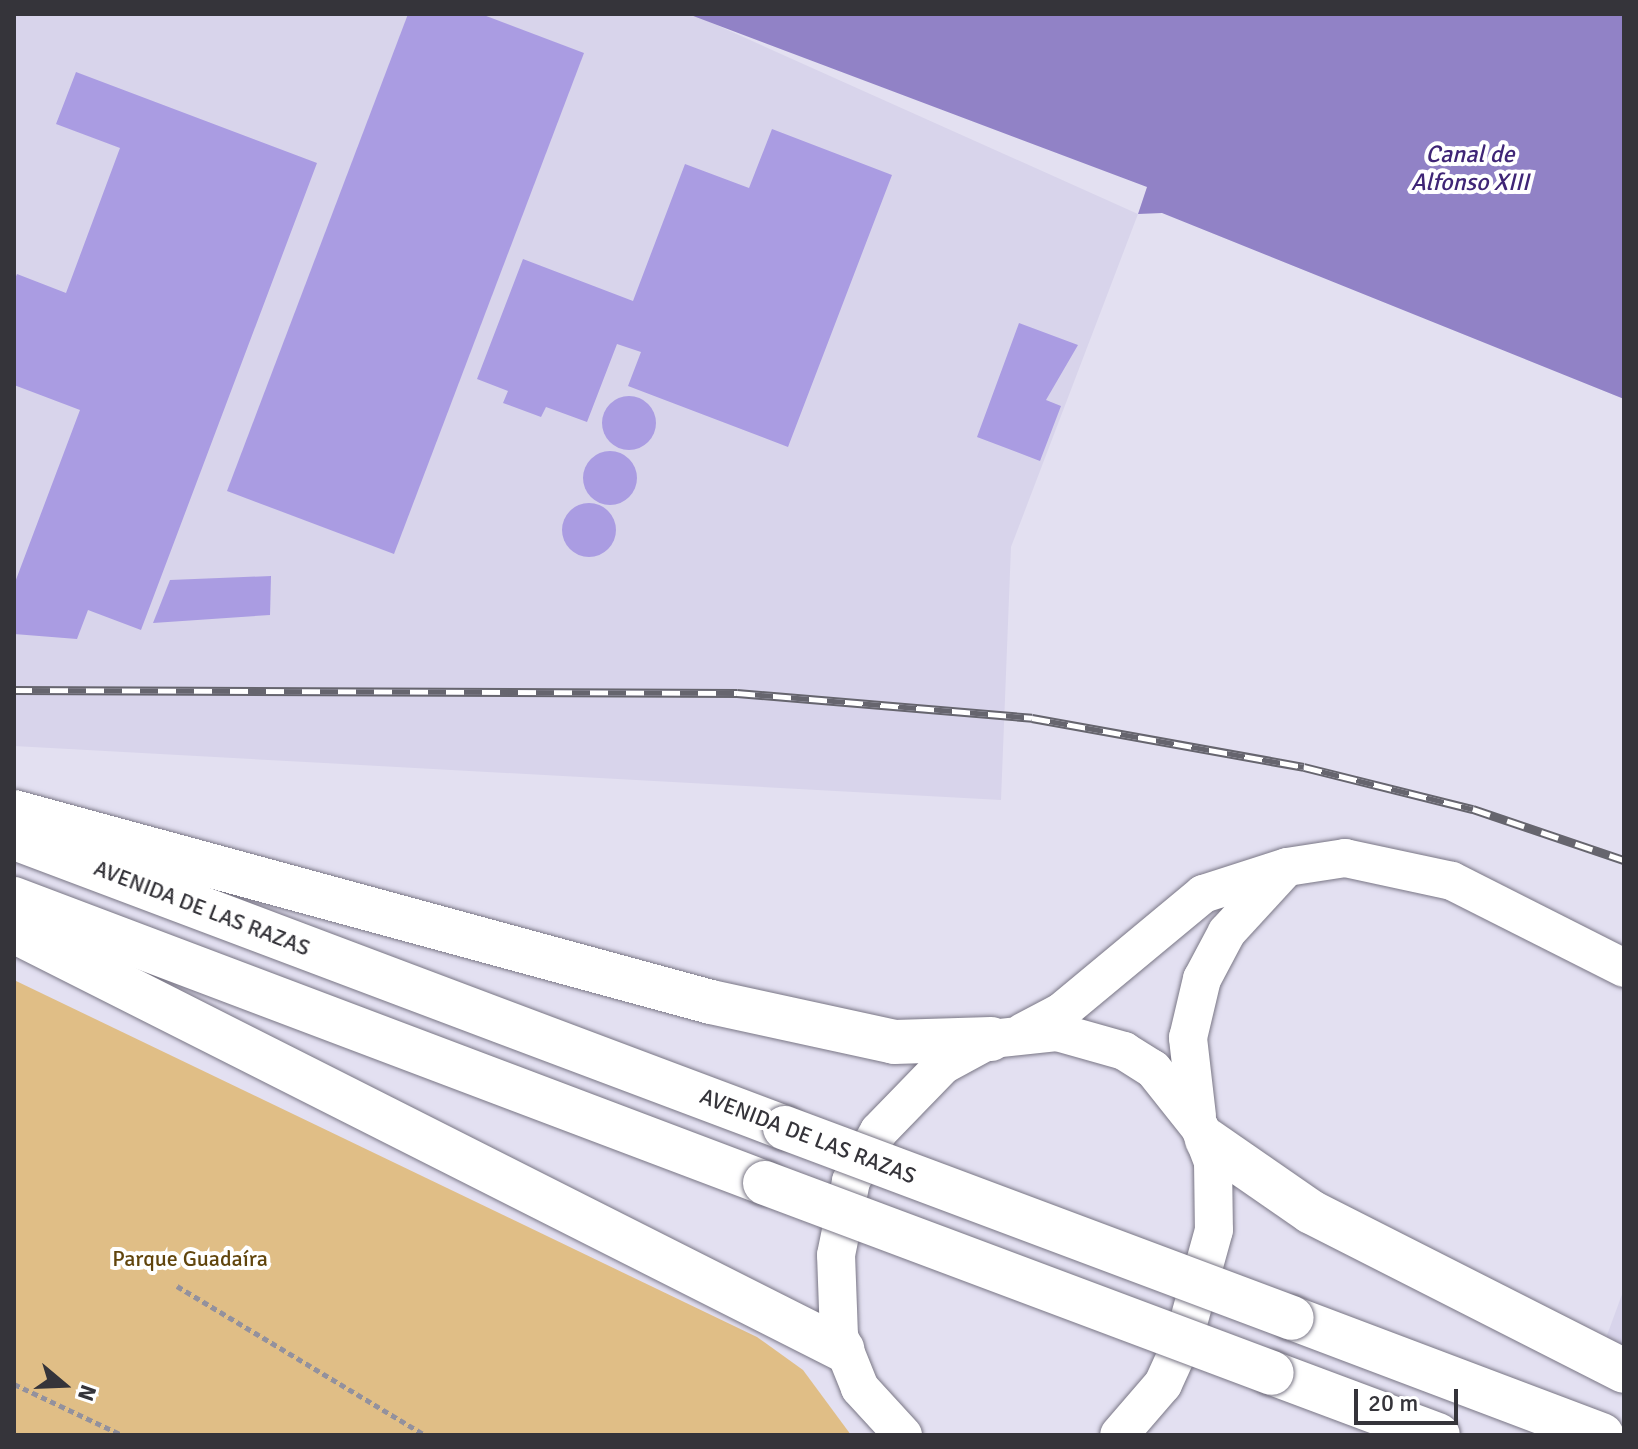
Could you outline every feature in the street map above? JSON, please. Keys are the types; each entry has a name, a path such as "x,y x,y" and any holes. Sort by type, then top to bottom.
{"main road":[{"path":"14,812 711,1002 894,1042 1004,1037"},
{"name":"AVENIDA DE LAS RAZAS","path":"14,838 1602,1435"},
{"path":"14,899 1438,1435"},
{"path":"14,931 842,1349"},
{"path":"1204,1134 1311,1212 1624,1371"}],"street":[{"path":"903,1435 860,1388 842,1349 836,1255 851,1181 879,1131 922,1082 1004,1037 1061,1012 1203,894 1287,867 1345,858 1452,881 1624,968"},
{"path":"1119,1435 1163,1384 1205,1272 1217,1209 1204,1134 1189,1088 1188,1038 1202,979 1227,932 1287,867"},
{"path":"1004,1037 1057,1032 1124,1051 1175,1091 1204,1134"}],"path":[{"path":"177,1286 425,1435"},
{"path":"14,1384 122,1435"}],"shaded area":[{"path":"14,14 692,14 1138,214 1011,547 1001,800 14,746"},
{"path":"1624,1289 1624,1356 1603,1346"}],"green space":[{"name":"Parque Guadaíra","path":"14,980 757,1337 803,1370 851,1435 14,1435"}],"water":[{"name":"Canal de Alfonso XIII","path":"688,14 1624,14 1624,399 1162,213 1138,214 1147,187"}],"building":[{"path":"408,14 481,14 584,53 394,554 227,491"},
{"path":"76,72 317,163 141,630 88,610 77,639 14,634 14,585 80,410 14,385 14,281 17,274 66,293 120,148 56,124"},
{"path":"772,129 892,175 788,447 628,386 641,352 617,344 587,422 546,407 541,417 503,403 508,391 477,379 523,259 633,301 685,164 749,188"},
{"path":"1019,323 1078,345 1046,400 1061,406 1040,461 977,437"},
{"path":"629,396 648,404 656,423 648,442 629,450 610,442 602,423 610,404"},
{"path":"610,451 629,459 637,478 629,497 610,505 591,497 583,478 591,459"},
{"path":"589,503 608,511 616,530 608,549 589,557 570,549 562,530 570,511"},
{"path":"271,576 270,615 153,623 170,580"}],"railway":[{"path":"14,690 737,693 1032,718 1304,767 1473,809 1624,860"}]}
